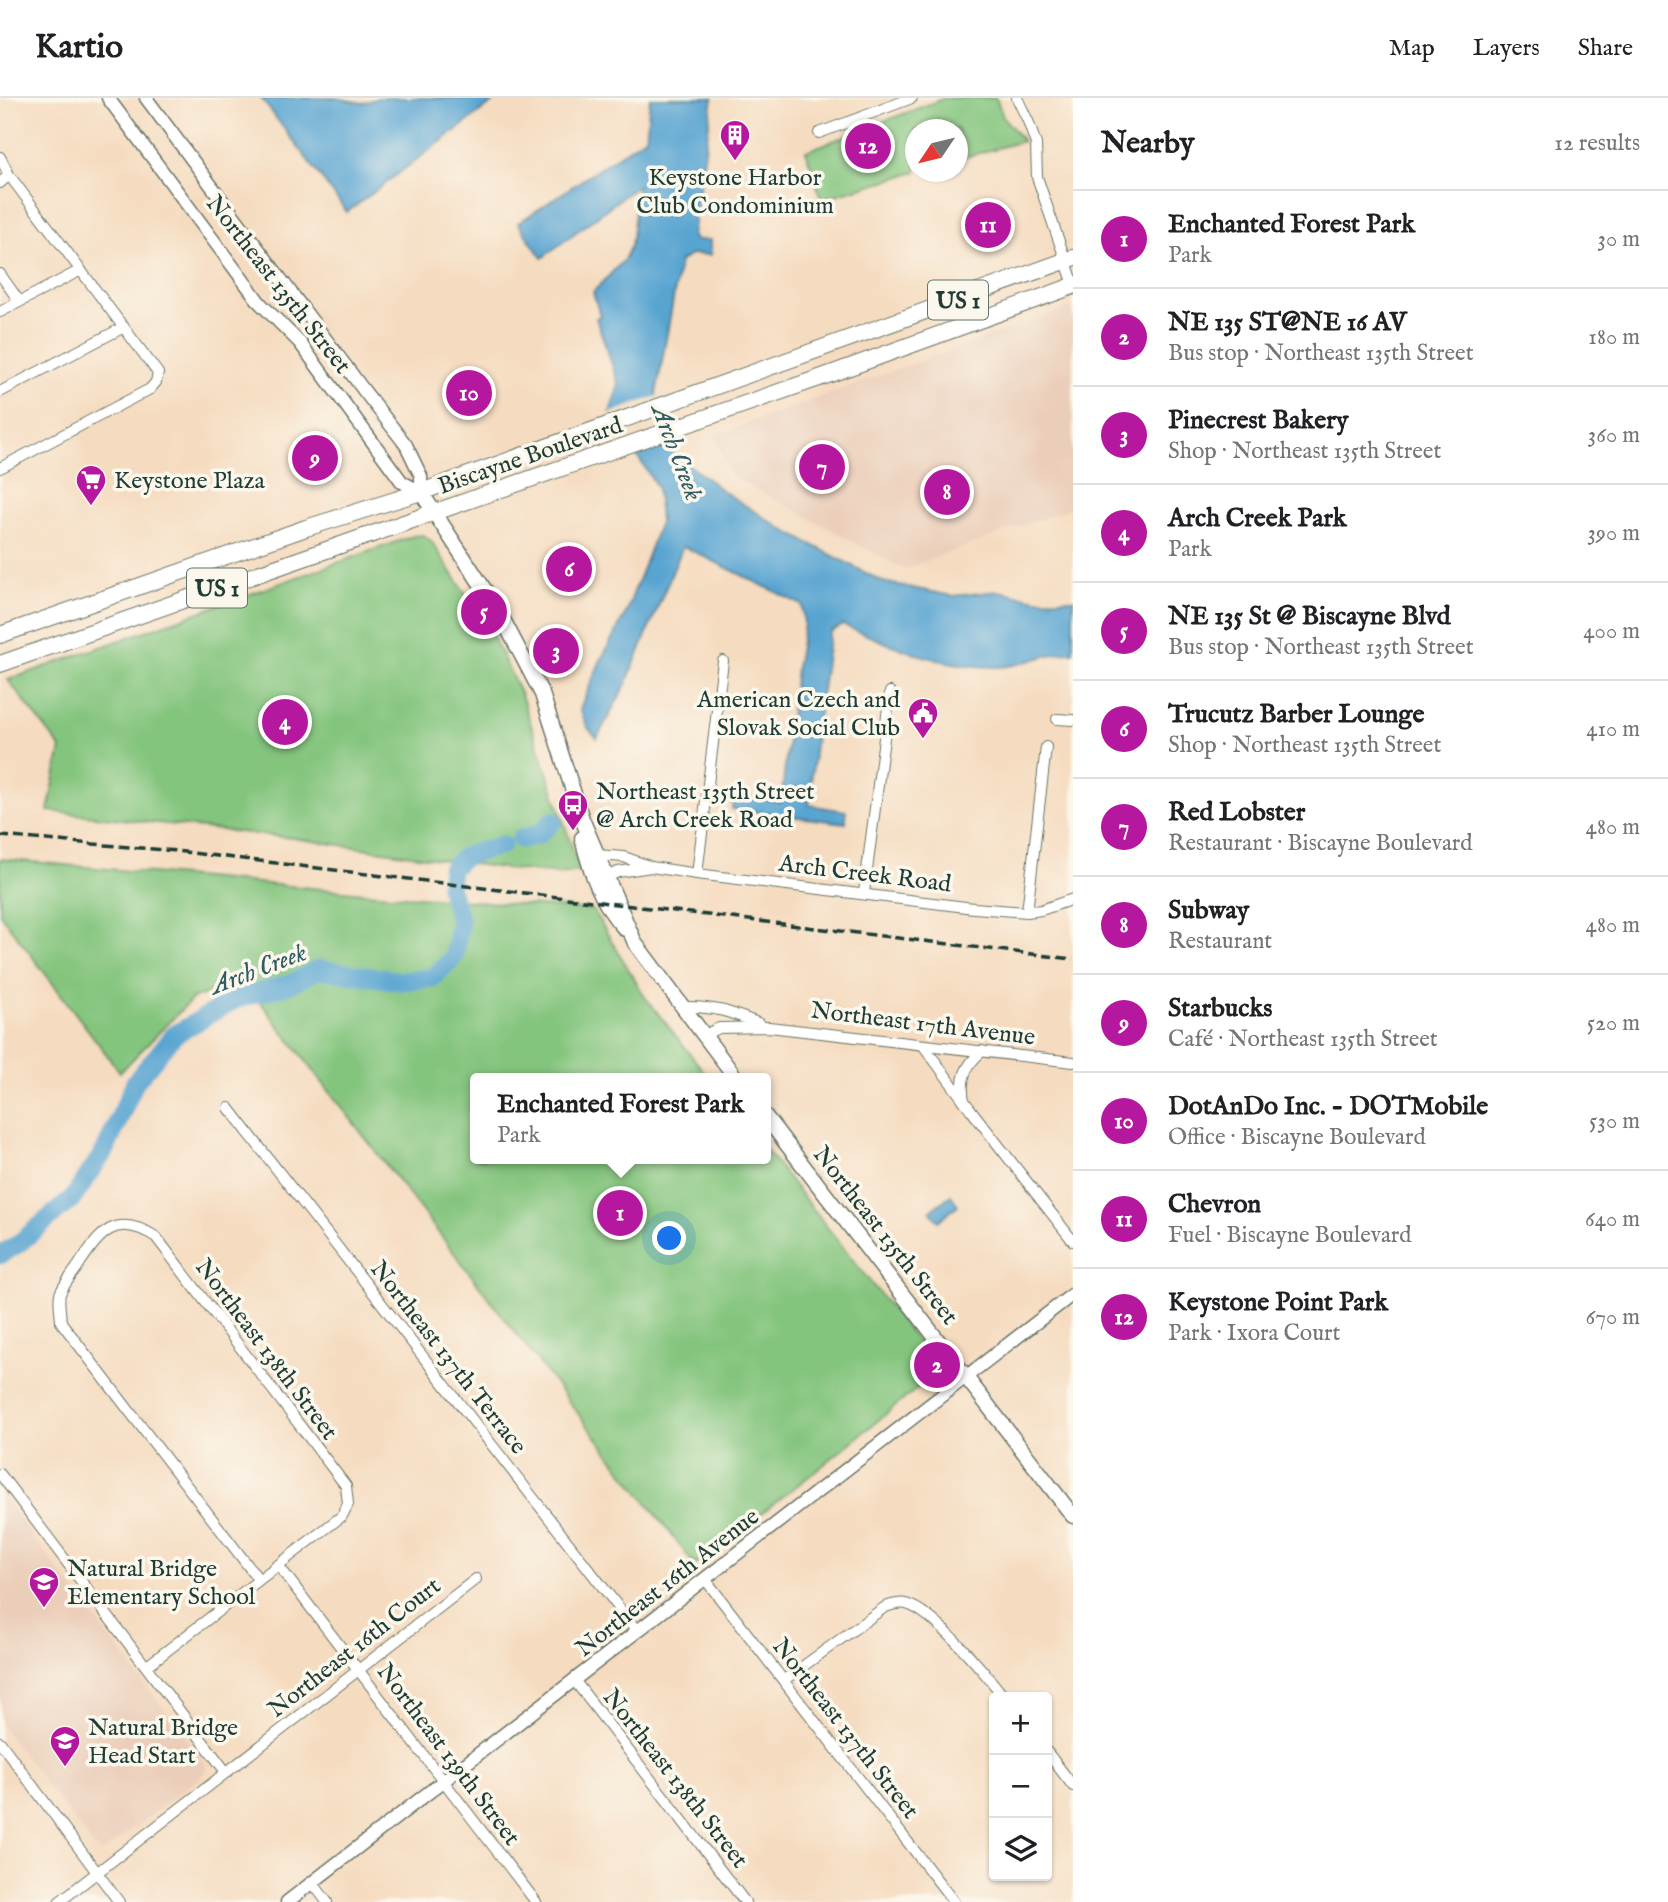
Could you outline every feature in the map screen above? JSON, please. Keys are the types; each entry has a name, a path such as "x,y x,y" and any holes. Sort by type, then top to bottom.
{"main road":[{"name":"Biscayne Boulevard","path":"0,635 306,527 421,492 1070,260"},
{"name":"Biscayne Boulevard","path":"0,664 435,513 1073,284"},
{"name":"Northeast 135th Street","path":"421,492 499,612 537,683 582,819 632,937"},
{"path":"169,576 179,602"},
{"name":"Northeast 135th Street","path":"582,819 580,826 588,861 612,915 632,937 732,1073"},
{"name":"Northeast 135th Street","path":"771,1124 1073,1517"}],"street":[{"name":"Northeast 135th Street","path":"108,98 260,303 300,343 402,482 421,492 421,476 407,445 146,98"},
{"path":"819,133 912,98"},
{"path":"1017,98 1036,144 1037,177 1070,260 1073,284"},
{"path":"0,157 9,175 158,373 156,382 150,389 0,468"},
{"path":"0,183 9,175"},
{"path":"0,312 81,270"},
{"path":"0,274 19,301"},
{"path":"0,392 124,327"},
{"path":"697,874 723,661"},
{"path":"864,893 890,692"},
{"path":"1057,719 1073,720"},
{"path":"1027,912 1046,747"},
{"name":"Arch Creek Road","path":"597,855 624,857 651,867 697,874 974,908 1027,912 1073,899"},
{"name":"Arch Creek Road","path":"607,877 618,872 651,867"},
{"name":"Northeast 17th Avenue","path":"682,1007 723,1009 767,1027"},
{"name":"Northeast 17th Avenue","path":"703,1035 719,1028 767,1027 1073,1062"},
{"path":"923,1045 1073,1241"},
{"path":"964,1101 963,1076 969,1064 982,1051"},
{"name":"Northeast 137th Terrace","path":"229,1108 637,1631"},
{"name":"Northeast 138th Street","path":"259,1580 61,1322 60,1293 96,1239 110,1228 124,1224 142,1228 156,1237 346,1486 348,1504 342,1516 278,1564"},
{"name":"Northeast 16th Avenue","path":"287,1902 1073,1294"},
{"path":"0,1474 226,1772"},
{"path":"147,1665 278,1564"},
{"name":"Northeast 139th Street","path":"278,1564 536,1902"},
{"name":"Northeast 16th Court","path":"59,1902 476,1579"},
{"name":"Northeast 137th Street","path":"705,1579 954,1902"},
{"path":"784,1680 885,1607 907,1604 927,1616 960,1646 1000,1692"},
{"name":"Northeast 138th Street","path":"574,1680 745,1902"},
{"path":"0,1742 119,1902"},
{"path":"1049,1755 1073,1786"},
{"path":"312,1882 327,1902"}],"shaded area":[{"path":"1073,306 1073,507 904,569 731,476 715,435"},
{"name":"Natural Bridge Elementary School","path":"0,1493 205,1763 206,1770 202,1776 103,1852 96,1849 0,1724"}],"green space":[{"path":"945,98 994,98 1003,117 1023,141 968,156 968,119 905,119 905,175 821,199 806,151"},
{"path":"423,535 431,541 490,631 521,695 580,871 560,874 509,869 292,838 48,811 61,748 8,680 413,536"},
{"path":"0,859 365,893 593,910 645,997 705,1073 470,1073 470,1164 771,1164 771,1157 928,1355 937,1369 935,1374 695,1565 245,982 193,998 120,1072 0,914"}],"water":[{"path":"261,98 336,98 363,103 378,98 499,98 347,212"},
{"path":"650,98 713,98 692,235 695,240 710,240 711,255 693,254 680,261 656,395 668,449 723,491 782,529 883,582 952,596 998,591 1036,599 1073,599 1073,652 1054,654 1017,665 999,667 957,664 919,655 843,625 830,632 809,805 846,811 846,823 732,809 733,795 781,802 796,668 804,624 802,605 683,546 626,684 597,738 588,728 580,709 600,662 626,613 660,522 657,487 610,412 619,385 596,318 600,316 593,292 624,260 631,245 638,185 542,258 518,223 646,137"},
{"path":"951,1195 958,1205 938,1221 930,1211"}],"pier":[{"path":"657,396 671,443 634,456 608,414"}],"waterway":[{"name":"Arch Creek","path":"521,839 538,835 553,821"},
{"name":"Arch Creek","path":"0,1255 18,1244 73,1198 106,1149 135,1082 174,1035 236,999 290,984 319,969 401,981 432,978 454,957 460,921 449,886 451,869 463,857 502,845"}],"railway":[{"path":"0,836 176,851 1073,959"}],"place":[{"name":"Keystone Point Park","path":"868,146"},
{"name":"Keystone Harbor Club Condominium","path":"735,162"},
{"name":"Chevron","path":"988,225"},
{"name":"DotAnDo Inc. - DOTMobile","path":"469,393"},
{"name":"Starbucks","path":"315,458"},
{"name":"Red Lobster","path":"822,467"},
{"name":"Subway","path":"947,492"},
{"name":"Keystone Plaza","path":"91,507"},
{"name":"Trucutz Barber Lounge","path":"569,569"},
{"name":"NE 135 St @ Biscayne Blvd","path":"484,612"},
{"name":"Pinecrest Bakery","path":"556,651"},
{"name":"Arch Creek Park","path":"285,722"},
{"name":"American Czech and Slovak Social Club","path":"923,740"},
{"name":"Northeast 135th Street @ Arch Creek Road","path":"573,832"},
{"name":"Enchanted Forest Park","path":"620,1213"},
{"name":"NE 135 ST@NE 16 AV","path":"937,1365"},
{"name":"Natural Bridge Elementary School","path":"44,1609"},
{"name":"Natural Bridge Head Start","path":"65,1768"}]}
